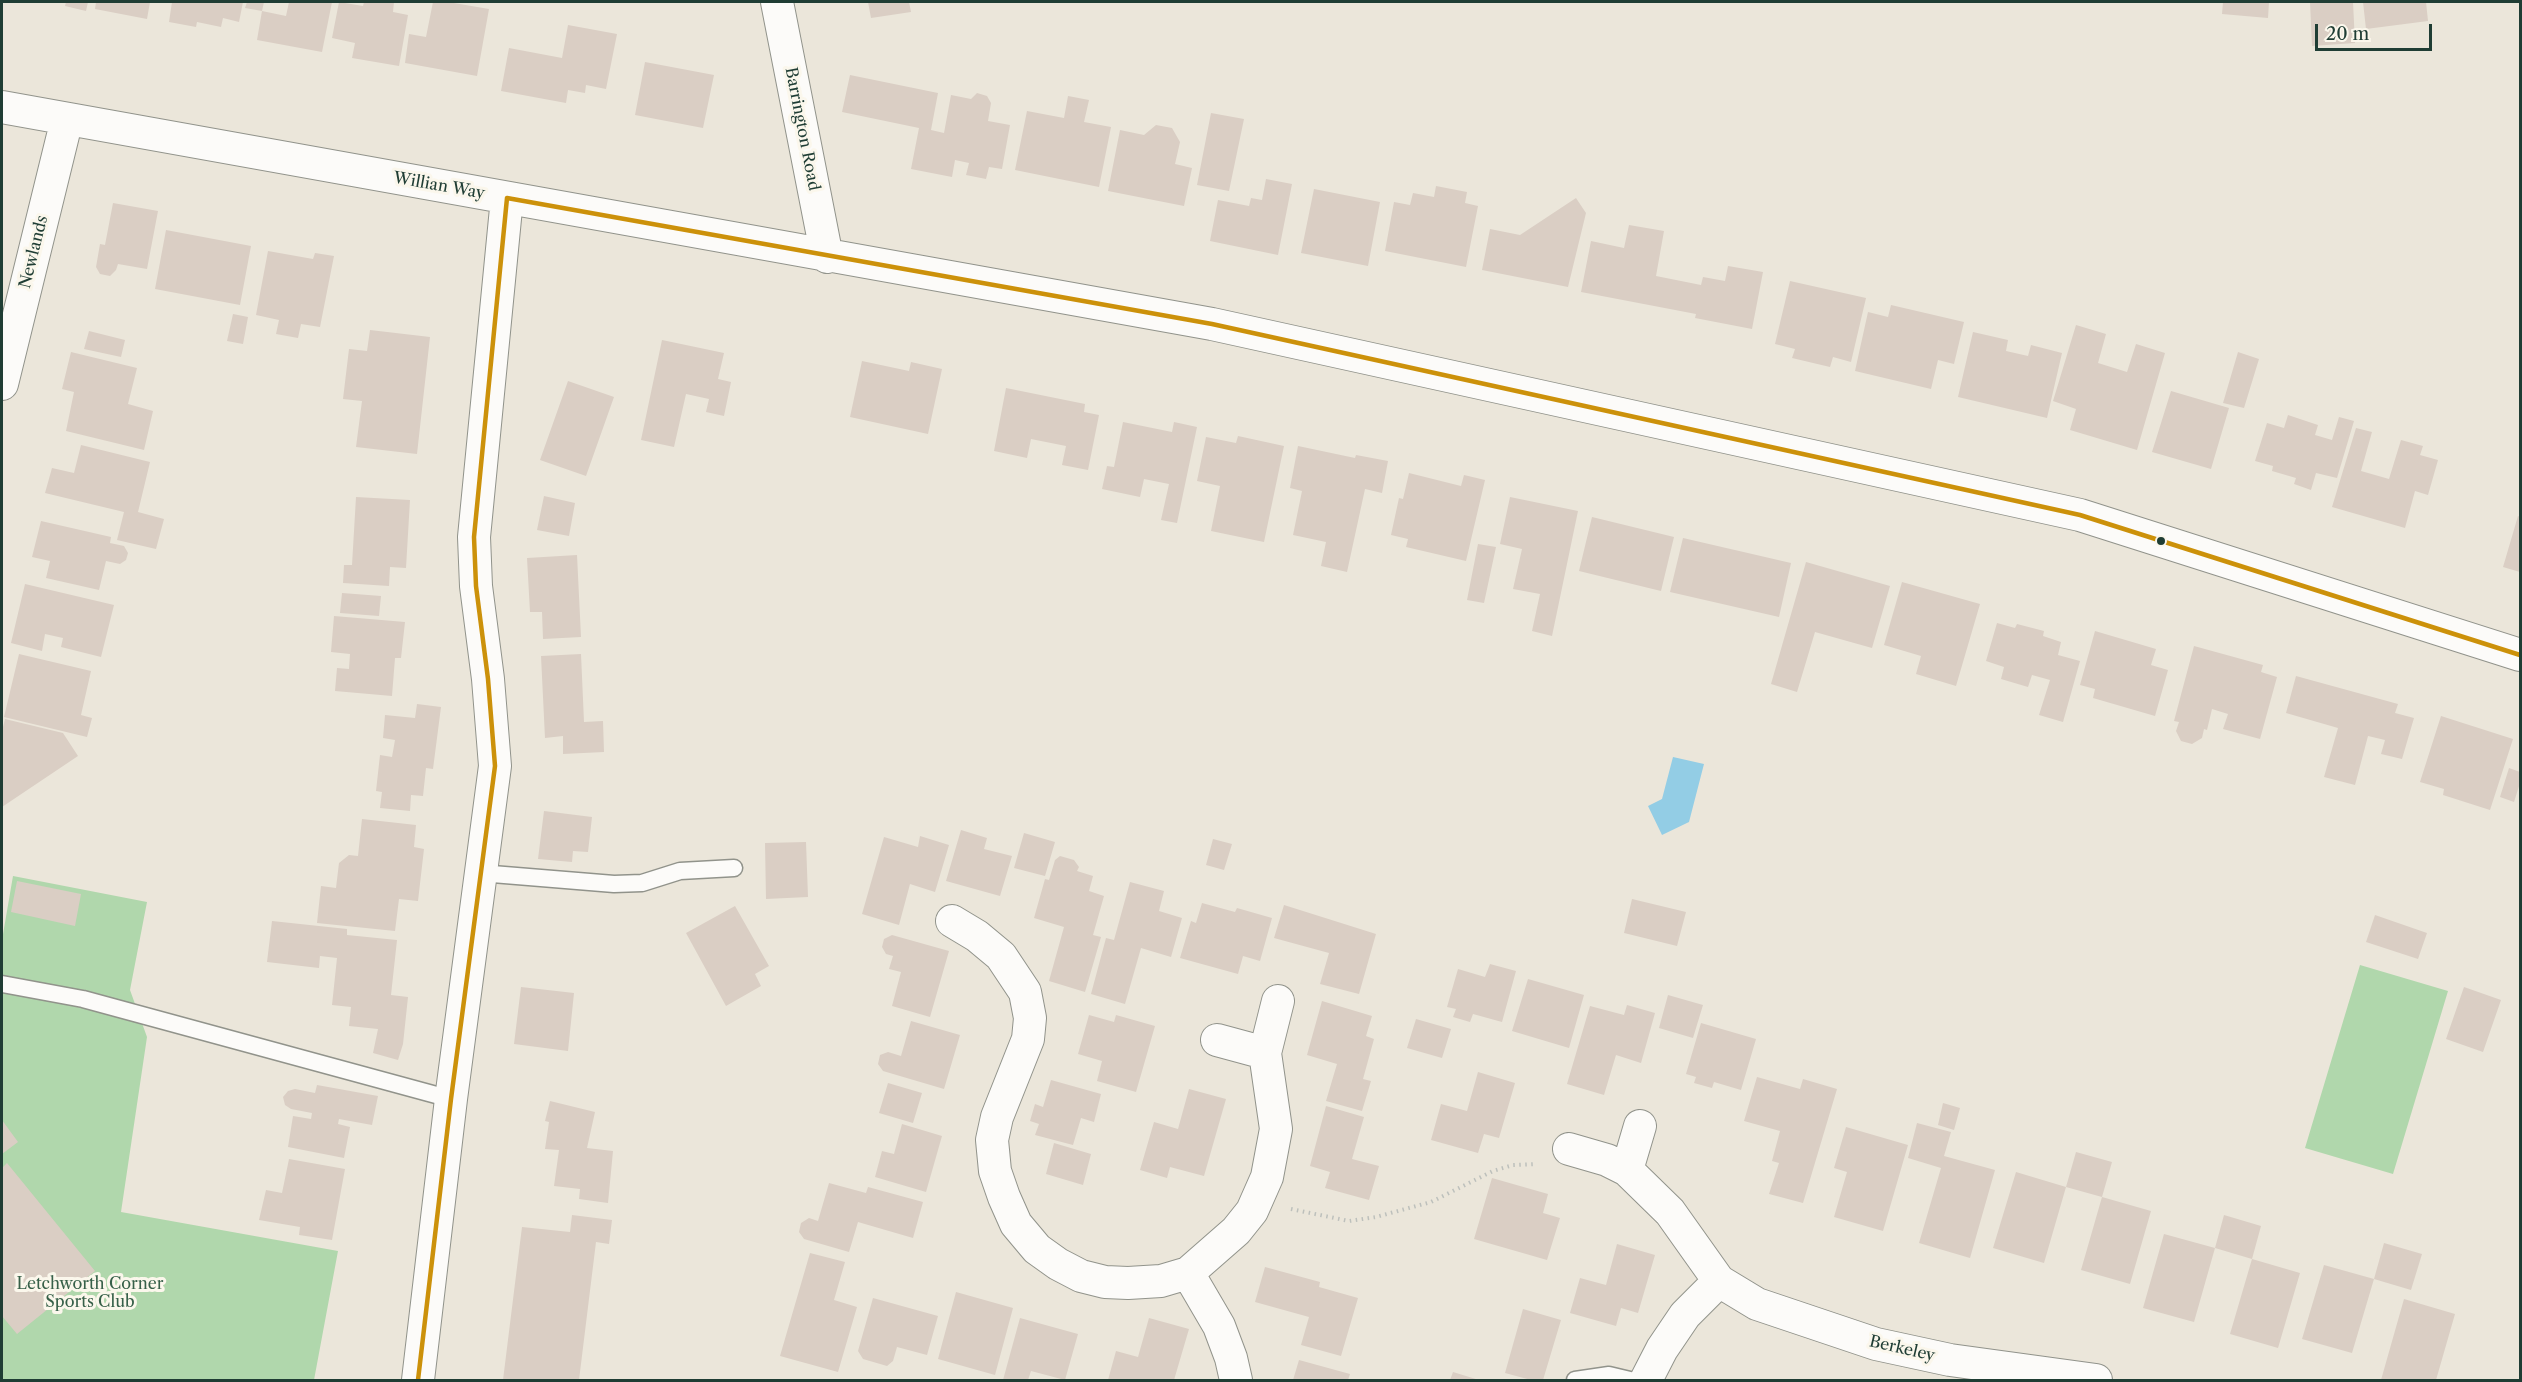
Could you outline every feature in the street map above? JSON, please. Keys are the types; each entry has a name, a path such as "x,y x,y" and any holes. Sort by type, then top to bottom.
{"street":[{"name":"Barrington Road","path":"777,2 827,257"},
{"name":"Willian Way","path":"2,107 827,257 1212,324 2080,515 2520,655"},
{"name":"Newlands","path":"2,384 67,119"},
{"path":"418,1380 451,1099 495,766 488,679 476,586 474,537 507,198"},
{"path":"952,921 977,936 1001,956 1025,992 1030,1018 1028,1040 997,1117 992,1140 995,1171 1004,1197 1016,1224 1037,1249 1058,1264 1081,1276 1105,1282 1161,1281 1188,1273 1236,1231 1252,1211 1267,1177 1276,1129 1265,1053 1278,1001"},
{"path":"1217,1040 1265,1053"},
{"path":"1627,1170 1640,1126"},
{"name":"Berkeley","path":"1569,1149 1606,1160 1627,1170 1670,1212 1719,1281 1767,1308 1876,1344 1950,1360 2096,1380"},
{"path":"1188,1273 1219,1326 1231,1358 1236,1380"},
{"path":"1646,1380 1662,1349 1685,1316 1719,1281"}],"lane":[{"path":"480,873 614,884 642,883 680,871 734,868"},
{"path":"2,984 83,999 451,1099"},
{"path":"1575,1380 1609,1375 1630,1380"}],"path":[{"path":"1259,1198 1287,1209 1350,1221 1376,1217 1431,1202 1493,1171 1513,1165 1559,1165 1569,1149"}],"green space":[{"name":"Letchworth Corner Sports Club","path":"13,876 147,902 130,990 147,1037 121,1212 338,1251 314,1380 2,1380 2,940"},
{"path":"2360,965 2448,991 2393,1174 2305,1148"}],"water":[{"path":"1673,757 1704,764 1689,822 1662,835 1648,806 1662,799"}],"building":[{"path":"66,2 88,2 86,11 65,6"},
{"path":"96,2 150,2 147,19 95,9"},
{"path":"172,2 243,2 239,22 223,18 221,27 197,22 196,27 169,22"},
{"path":"247,2 264,2 262,11 245,8"},
{"path":"289,2 332,2 322,52 257,40 262,11 286,16"},
{"path":"339,2 363,6 364,2 394,2 393,12 408,15 399,66 352,58 355,43 332,38"},
{"path":"433,2 448,2 489,9 477,76 405,63 409,34 426,37"},
{"path":"868,2 909,2 911,12 871,18"},
{"path":"2223,2 2269,2 2268,18 2222,14"},
{"path":"2310,2 2353,2 2355,43 2312,46"},
{"path":"2363,2 2426,2 2428,21 2366,29"},
{"path":"568,25 617,34 606,89 586,85 585,93 568,90 566,103 501,91 509,48 562,58"},
{"path":"645,62 714,75 703,128 635,115"},
{"path":"850,75 938,93 931,130 944,133 951,95 971,99 977,93 987,96 991,103 988,121 1010,125 1002,169 989,167 986,179 966,175 969,163 955,160 952,177 911,169 919,128 842,112"},
{"path":"1068,96 1089,100 1084,122 1111,127 1099,187 1015,170 1027,111 1064,118"},
{"path":"1211,113 1244,119 1229,191 1197,185"},
{"path":"1156,125 1172,128 1180,142 1175,164 1192,168 1184,206 1108,191 1120,130 1144,135"},
{"path":"1266,179 1292,184 1278,255 1210,241 1218,200 1249,206 1251,198 1262,200"},
{"path":"1436,186 1467,192 1465,203 1478,206 1466,267 1385,251 1394,202 1410,205 1413,193 1434,197"},
{"path":"1314,189 1380,202 1368,266 1301,253"},
{"path":"1576,198 1586,213 1568,287 1482,270 1490,229 1520,235"},
{"path":"113,203 158,211 147,269 118,264 110,276 100,274 96,267 100,244 105,245"},
{"path":"1629,225 1664,231 1656,276 1701,285 1703,277 1725,281 1728,266 1763,272 1752,329 1695,318 1696,314 1581,292 1591,241 1624,248"},
{"path":"166,230 251,246 240,305 155,289"},
{"path":"268,251 313,259 315,253 334,256 320,327 301,324 298,338 276,334 279,320 256,315"},
{"path":"1790,281 1866,298 1851,362 1833,357 1830,367 1792,358 1795,349 1775,344"},
{"path":"1891,305 1964,322 1954,364 1938,360 1931,389 1855,371 1868,312 1888,317"},
{"path":"233,314 248,317 243,344 227,341"},
{"path":"2076,325 2106,334 2098,363 2127,372 2136,344 2165,353 2137,450 2070,430 2076,409 2053,401"},
{"path":"370,330 430,337 417,454 356,447 362,401 343,399 349,349 367,351"},
{"path":"89,331 125,340 121,357 84,349"},
{"path":"1973,332 2008,340 2006,351 2028,356 2031,345 2062,353 2047,418 1958,397"},
{"path":"662,340 724,353 718,379 731,382 724,416 706,412 709,399 686,394 674,447 641,440"},
{"path":"71,352 137,368 128,404 153,411 144,450 66,431 74,392 62,389"},
{"path":"2238,352 2259,359 2244,408 2223,403"},
{"path":"862,361 909,371 911,362 942,369 928,434 850,417"},
{"path":"568,381 614,397 586,476 540,460"},
{"path":"1006,388 1085,404 1084,412 1099,415 1088,470 1062,465 1066,446 1031,439 1027,458 994,451"},
{"path":"2171,391 2229,408 2211,469 2152,452"},
{"path":"2288,415 2318,425 2315,435 2332,440 2339,417 2354,421 2337,478 2316,473 2311,490 2294,484 2296,478 2272,471 2273,466 2255,461 2267,423 2284,428"},
{"path":"1123,422 1172,432 1174,422 1197,427 1177,523 1161,520 1169,484 1144,479 1140,497 1102,489 1107,466 1114,467"},
{"path":"2356,428 2372,432 2361,471 2389,479 2401,440 2423,446 2420,455 2438,460 2428,495 2415,491 2405,528 2332,507"},
{"path":"1238,436 1284,446 1264,542 1211,531 1220,486 1197,481 1206,437 1236,443"},
{"path":"81,445 150,462 138,512 164,519 156,549 117,540 124,512 45,493 52,468 74,473"},
{"path":"1298,446 1355,458 1356,455 1388,461 1382,493 1365,489 1347,572 1321,566 1326,542 1293,535 1302,491 1290,488"},
{"path":"1409,473 1461,486 1464,475 1485,480 1466,561 1406,547 1408,539 1391,535 1399,498 1403,499"},
{"path":"544,496 575,503 569,536 537,530"},
{"path":"356,497 410,500 406,568 390,567 389,586 343,583 344,565 352,565"},
{"path":"1510,497 1578,511 1552,636 1532,631 1540,594 1513,589 1522,549 1500,544"},
{"path":"2518,516 2520,517 2520,572 2503,567"},
{"path":"1592,517 1674,537 1661,591 1579,571"},
{"path":"41,521 111,537 110,543 124,546 128,553 126,560 120,564 106,561 99,590 46,578 50,561 32,557"},
{"path":"1683,538 1791,563 1779,617 1670,592"},
{"path":"1478,544 1496,547 1484,603 1467,600"},
{"path":"577,555 581,637 543,639 542,612 530,612 527,558"},
{"path":"1806,562 1890,586 1872,648 1815,632 1797,692 1771,684"},
{"path":"1902,582 1980,604 1956,686 1916,674 1921,656 1884,645"},
{"path":"25,584 114,605 101,657 61,647 63,638 45,634 42,651 11,643"},
{"path":"342,593 381,596 379,616 340,613"},
{"path":"334,616 405,622 401,658 395,658 392,696 335,691 337,668 349,669 350,654 331,652"},
{"path":"1997,623 2015,628 2017,624 2044,631 2043,636 2061,642 2058,655 2080,661 2063,722 2039,715 2050,680 2032,675 2028,687 2001,679 2004,667 1986,661"},
{"path":"2095,631 2156,649 2151,665 2168,670 2155,716 2093,698 2095,689 2080,685"},
{"path":"2194,646 2263,665 2261,672 2277,677 2260,739 2223,729 2228,714 2212,709 2207,730 2204,729 2202,738 2192,744 2181,741 2176,731 2179,722 2174,721"},
{"path":"19,654 91,671 81,715 92,718 87,737 4,717"},
{"path":"581,654 584,722 603,721 604,752 563,754 563,736 545,738 541,656"},
{"path":"2296,676 2398,704 2395,713 2414,718 2402,759 2381,754 2385,740 2368,736 2355,785 2324,777 2338,728 2286,713"},
{"path":"417,704 441,707 433,769 426,768 423,796 411,795 410,811 380,808 382,792 376,791 380,755 392,757 395,740 383,738 385,715 415,718"},
{"path":"2441,716 2513,739 2490,810 2443,795 2444,789 2420,782"},
{"path":"5,719 63,733 78,756 2,807 2,731"},
{"path":"2509,768 2520,772 2520,783 2514,802 2500,797"},
{"path":"544,811 592,817 588,852 573,851 572,862 538,859"},
{"path":"362,819 416,825 414,847 424,849 418,901 399,899 395,931 317,923 321,886 336,888 339,863 349,855 358,856"},
{"path":"961,830 987,838 984,849 1012,856 1000,896 946,881"},
{"path":"1024,833 1055,842 1045,876 1014,868"},
{"path":"920,836 949,845 935,892 910,884 899,925 862,914 884,837 918,847"},
{"path":"1213,839 1232,844 1224,870 1206,865"},
{"path":"806,842 808,897 766,899 765,843"},
{"path":"1060,856 1074,860 1079,867 1077,871 1093,876 1089,891 1104,896 1093,935 1101,937 1085,992 1049,981 1064,927 1034,918 1045,879 1049,880 1055,860"},
{"path":"17,881 81,894 75,926 11,912"},
{"path":"1130,882 1164,891 1159,911 1182,918 1171,957 1141,948 1125,1004 1091,994 1106,938 1114,940"},
{"path":"1632,899 1686,912 1677,946 1624,933"},
{"path":"1202,903 1235,912 1237,908 1272,918 1260,961 1243,956 1238,974 1180,958 1191,921 1196,923"},
{"path":"1284,905 1376,934 1359,994 1320,984 1329,953 1274,938"},
{"path":"735,906 769,966 755,974 761,986 726,1006 686,933"},
{"path":"2375,915 2427,933 2418,959 2366,942"},
{"path":"272,921 347,929 347,935 397,940 391,995 408,997 403,1044 398,1060 373,1053 378,1029 349,1026 351,1007 332,1005 337,958 320,956 319,968 267,962"},
{"path":"892,935 949,951 930,1017 892,1006 901,972 889,969 893,956 886,954 882,947 884,939"},
{"path":"1490,964 1516,971 1502,1022 1473,1014 1470,1022 1453,1017 1456,1009 1447,1007 1458,969 1485,977"},
{"path":"1528,979 1584,995 1569,1048 1512,1031"},
{"path":"521,987 574,993 568,1051 514,1044"},
{"path":"2464,987 2501,1000 2483,1052 2446,1039"},
{"path":"1668,995 1703,1005 1693,1038 1659,1028"},
{"path":"1322,1001 1372,1016 1366,1036 1374,1039 1363,1079 1371,1081 1362,1111 1326,1101 1337,1064 1307,1055"},
{"path":"1627,1005 1655,1013 1641,1063 1616,1055 1604,1095 1567,1084 1590,1006 1624,1015"},
{"path":"1089,1015 1114,1022 1116,1015 1155,1026 1136,1092 1097,1081 1102,1061 1078,1054"},
{"path":"1416,1019 1451,1029 1442,1058 1407,1048"},
{"path":"911,1021 960,1035 944,1089 883,1071 878,1064 880,1055 888,1052 901,1056"},
{"path":"1701,1023 1756,1039 1741,1090 1714,1082 1712,1088 1694,1083 1696,1077 1686,1074"},
{"path":"1478,1072 1515,1083 1499,1138 1484,1134 1478,1153 1431,1140 1441,1104 1467,1111"},
{"path":"1757,1077 1800,1089 1803,1079 1837,1089 1803,1203 1769,1194 1779,1163 1772,1161 1780,1131 1744,1121"},
{"path":"1051,1080 1101,1094 1094,1122 1081,1118 1073,1145 1035,1135 1039,1124 1030,1121 1035,1104 1043,1107"},
{"path":"888,1083 922,1093 913,1123 879,1113"},
{"path":"317,1085 378,1096 372,1125 339,1119 338,1124 350,1127 344,1158 288,1147 293,1116 311,1119 312,1113 291,1109 285,1105 283,1097 288,1091 295,1089 315,1093"},
{"path":"1189,1089 1226,1099 1204,1176 1170,1167 1167,1178 1140,1170 1154,1122 1178,1129"},
{"path":"550,1101 595,1112 587,1148 613,1151 608,1203 579,1199 580,1189 554,1186 559,1150 545,1149 549,1122 545,1121"},
{"path":"1943,1103 1960,1108 1954,1130 1938,1125"},
{"path":"1326,1106 1364,1117 1352,1159 1379,1166 1369,1200 1325,1188 1330,1172 1310,1166"},
{"path":"2,1120 18,1142 2,1154"},
{"path":"1917,1123 1951,1132 1944,1156 1995,1170 1970,1258 1919,1243 1941,1168 1908,1158"},
{"path":"902,1124 942,1136 926,1192 875,1177 882,1151 894,1154"},
{"path":"1846,1127 1908,1145 1883,1231 1834,1217 1847,1172 1834,1168"},
{"path":"1054,1143 1091,1154 1083,1185 1046,1174"},
{"path":"2076,1152 2112,1162 2102,1197 2066,1187"},
{"path":"289,1159 345,1169 332,1240 299,1235 300,1227 259,1220 266,1190 282,1193"},
{"path":"7,1163 95,1271 17,1334 2,1316 2,1168"},
{"path":"2016,1172 2066,1187 2044,1263 1993,1248"},
{"path":"1492,1178 1548,1194 1543,1213 1560,1218 1547,1260 1474,1239"},
{"path":"829,1183 866,1193 868,1187 923,1202 913,1238 858,1222 849,1252 804,1239 799,1232 801,1223 809,1218 818,1221"},
{"path":"2102,1197 2151,1211 2130,1284 2081,1270"},
{"path":"572,1215 612,1220 609,1244 596,1242 579,1380 503,1380 522,1227 570,1232"},
{"path":"2224,1215 2261,1226 2252,1259 2215,1248"},
{"path":"2164,1234 2215,1248 2194,1322 2143,1308"},
{"path":"2384,1243 2422,1254 2411,1290 2374,1279"},
{"path":"1617,1244 1655,1255 1638,1313 1621,1308 1616,1326 1570,1313 1580,1278 1606,1285"},
{"path":"810,1253 845,1262 834,1300 857,1307 838,1372 780,1356"},
{"path":"2252,1259 2300,1273 2278,1348 2230,1334"},
{"path":"2324,1265 2374,1279 2352,1353 2302,1339"},
{"path":"1265,1267 1320,1282 1319,1287 1358,1298 1341,1356 1301,1345 1309,1317 1255,1302"},
{"path":"956,1292 1013,1308 995,1375 938,1359"},
{"path":"873,1298 938,1316 927,1355 897,1347 893,1361 887,1366 863,1359 858,1351"},
{"path":"2404,1299 2455,1314 2436,1380 2381,1380"},
{"path":"1523,1309 1561,1320 1543,1380 1531,1380 1505,1373"},
{"path":"1020,1318 1078,1334 1065,1380 1031,1371 1028,1380 1003,1380"},
{"path":"1149,1318 1189,1329 1174,1380 1108,1380 1116,1351 1138,1357"},
{"path":"1299,1360 1350,1374 1348,1380 1293,1380"},
{"path":"1453,1372 1479,1380 1450,1380"}],"transit line":[{"path":"507,198 1212,324 2080,515 2520,655"},
{"path":"418,1380 451,1099 495,766 488,679 476,586 474,537 507,198"}]}
